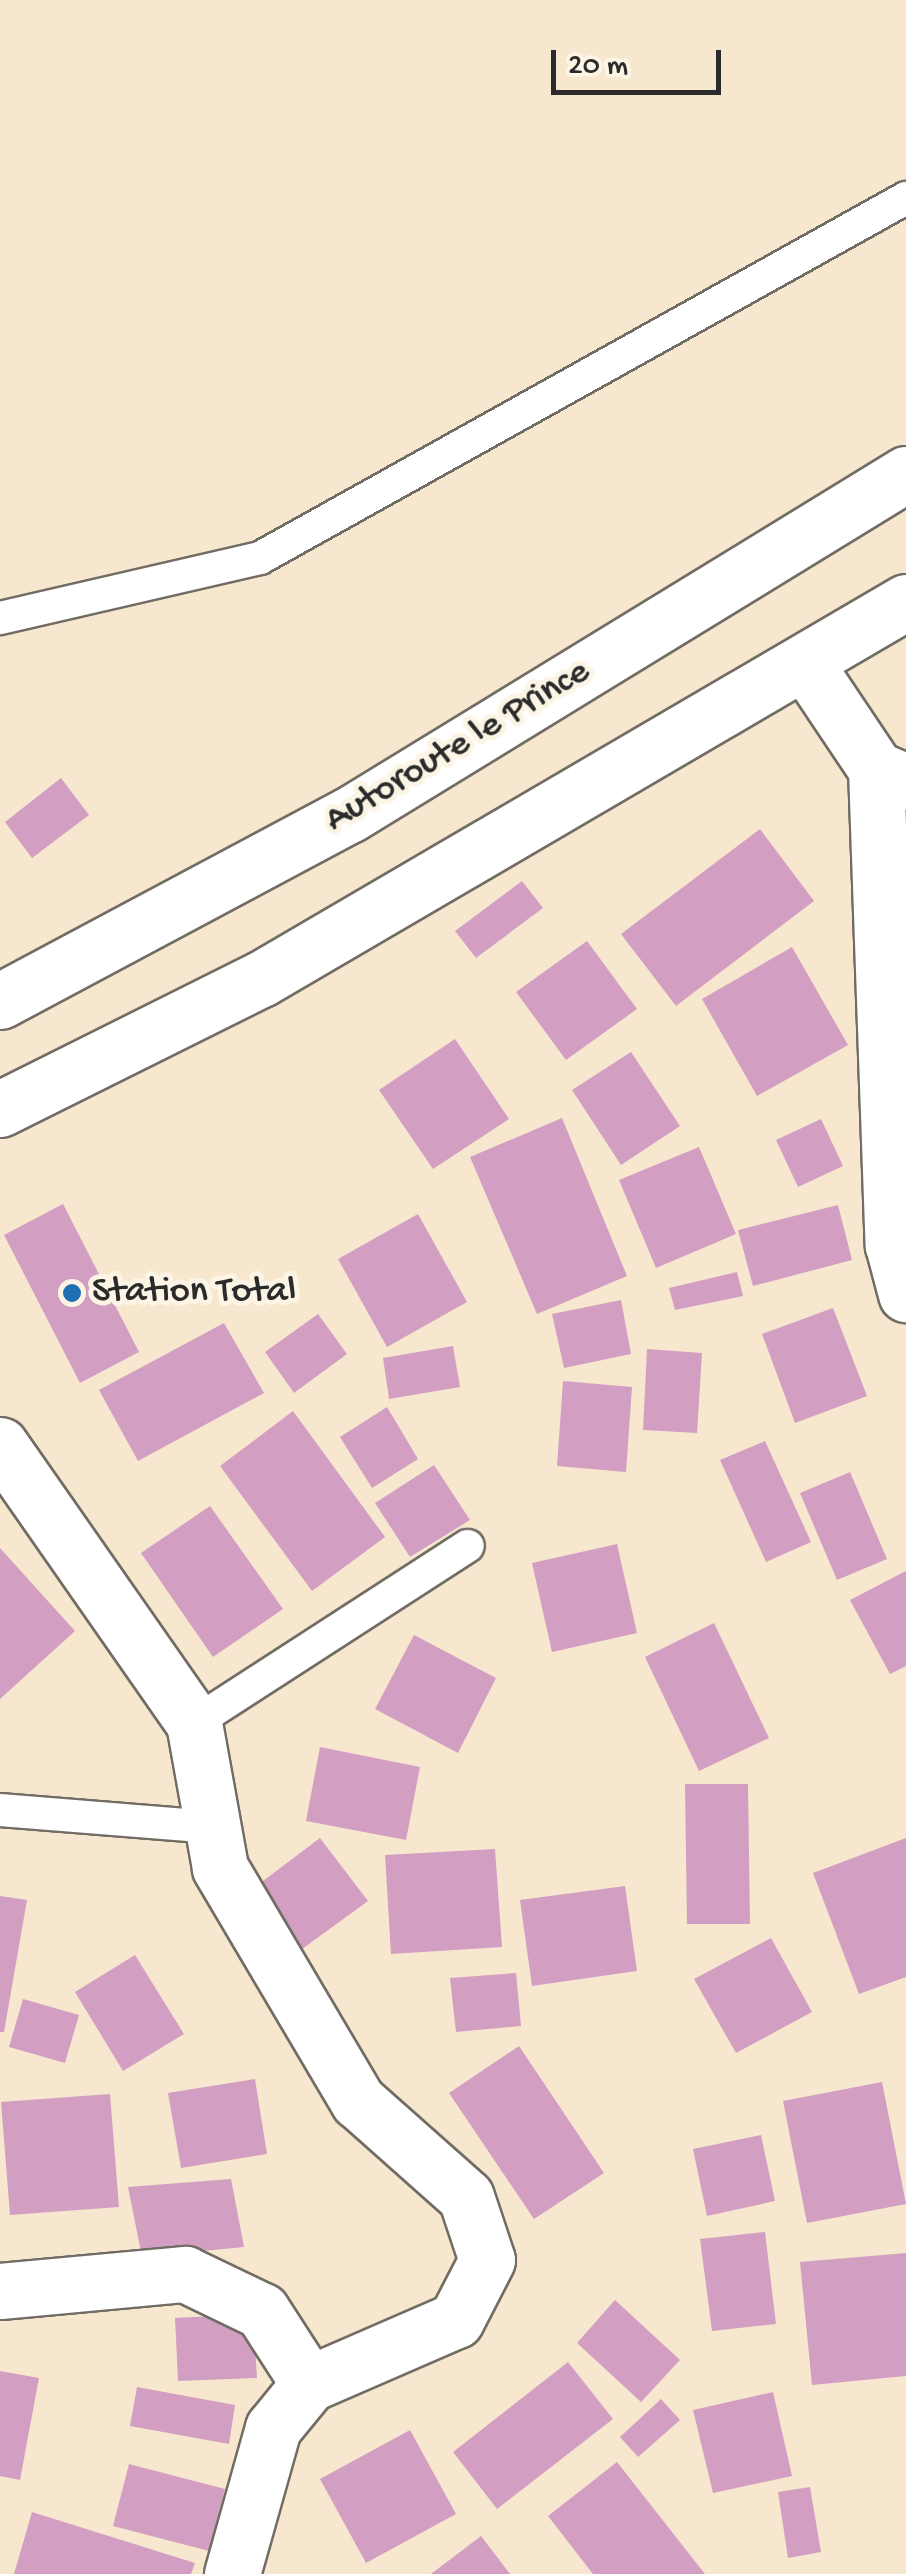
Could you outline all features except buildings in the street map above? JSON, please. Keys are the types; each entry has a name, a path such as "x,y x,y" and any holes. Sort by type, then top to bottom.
{"street":[{"name":"Autoroute le Prince","path":"0,1002 350,815 906,474"},
{"path":"0,1108 261,979 807,666 906,602"},
{"path":"807,666 891,776 893,1245 906,1294"},
{"path":"0,1445 194,1723 220,1868 358,2101 466,2197 487,2260 456,2320 309,2384 273,2428 232,2574"},
{"path":"0,2291 185,2274 262,2312 309,2384"}],"lane":[{"path":"0,618 260,558 906,198"},
{"path":"194,1723 468,1546"},
{"path":"0,1810 212,1828"}],"place":[{"name":"Station Total","path":"72,1293"}]}
